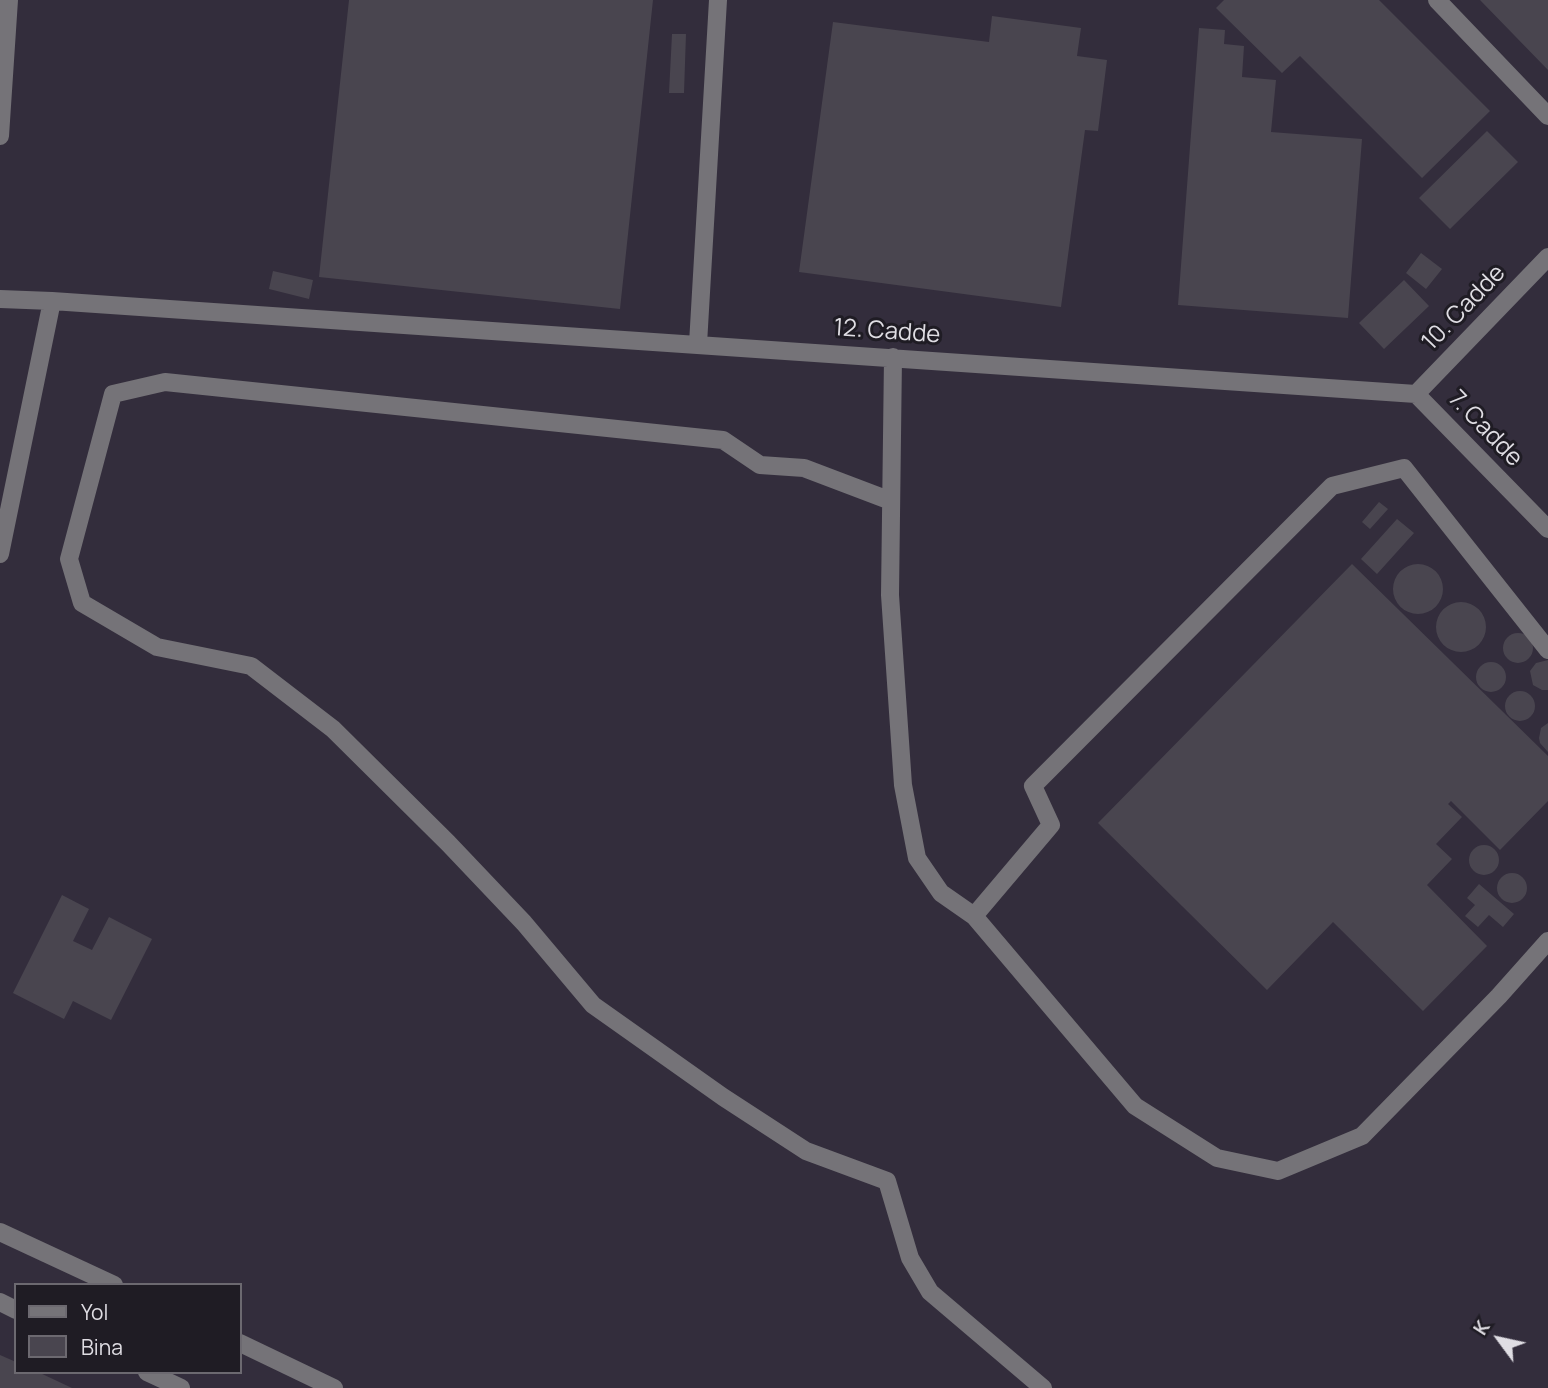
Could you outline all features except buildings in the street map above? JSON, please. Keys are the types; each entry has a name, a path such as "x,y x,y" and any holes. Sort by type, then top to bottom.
{"lane":[{"path":"0,136 2,69 9,0"},
{"path":"698,344 718,0"},
{"path":"1437,0 1548,116"},
{"name":"10. Cadde","path":"1416,394 1548,257"},
{"name":"12. Cadde","path":"0,299 1416,394"},
{"path":"0,554 52,301"},
{"path":"893,358 890,596 903,785 916,859 941,892 974,916 1135,1106 1217,1157 1278,1171 1362,1136 1499,996 1548,941"},
{"path":"891,501 804,468 760,465 723,440 165,382 113,394 69,559 82,603 157,647 251,666 333,729 524,923 593,1005 623,1029 806,1151 887,1181 910,1258 930,1292 1043,1388"},
{"name":"7. Cadde","path":"1416,394 1548,529"},
{"path":"974,916 1051,825 1033,786 1332,486 1404,468 1548,650"},
{"path":"0,1232 110,1283"},
{"path":"242,1344 334,1388"},
{"path":"151,1374 181,1388"}],"shaded area":[{"path":"0,0 1548,0 1548,1388 0,1388"}]}
